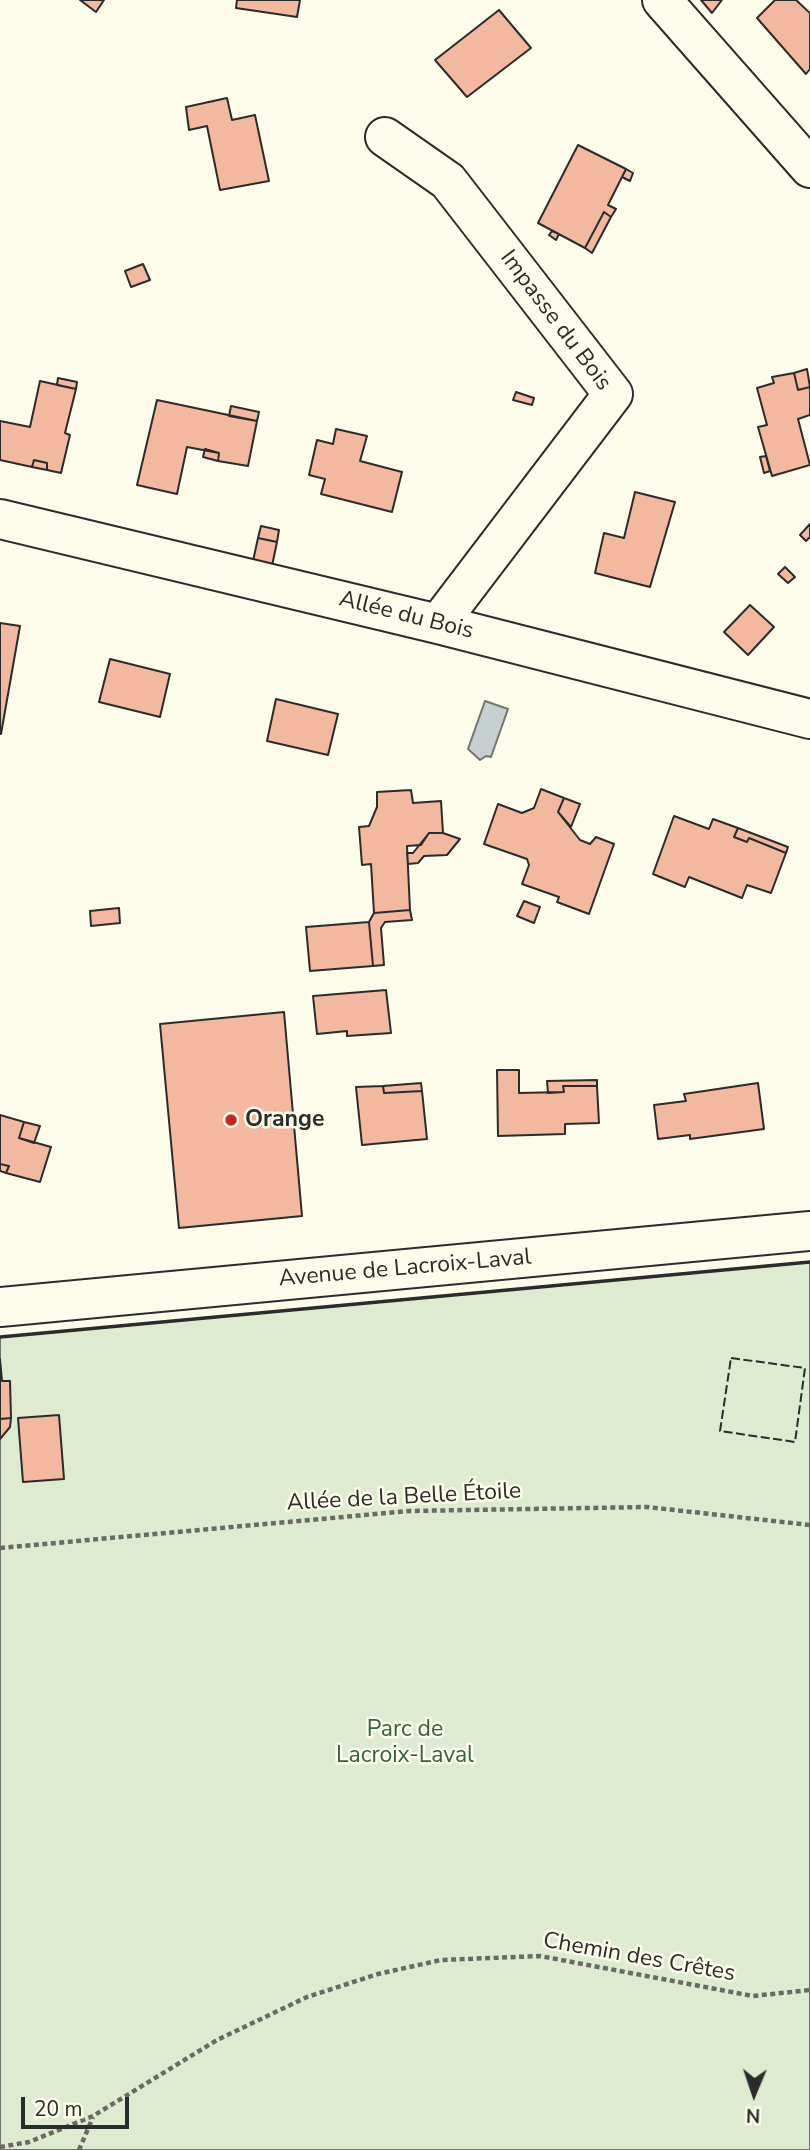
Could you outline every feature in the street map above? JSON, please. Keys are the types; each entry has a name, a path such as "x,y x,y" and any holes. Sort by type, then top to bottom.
{"street":[{"path":"662,0 810,167"},
{"name":"Impasse du Bois","path":"384,137 447,181 613,394 438,624"},
{"name":"Allée du Bois","path":"0,519 438,624 810,719"},
{"name":"Avenue de Lacroix-Laval","path":"0,1307 810,1231"}],"path":[{"name":"Allée de la Belle Étoile","path":"0,1548 409,1511 647,1507 810,1525"},
{"name":"Chemin des Crêtes","path":"0,2147 29,2142 93,2116 217,2040 307,1997 378,1974 441,1960 540,1956 753,1996 810,1990"},
{"path":"79,2150 93,2116"}],"green space":[{"name":"Parc de Lacroix-Laval","path":"810,1262 810,2150 0,2150 0,1337"}],"shaded area":[{"path":"485,701 508,709 491,757 486,756 480,760 468,749"}],"building":[{"path":"80,0 104,0 96,12"},
{"path":"237,0 300,0 297,17 236,8"},
{"path":"701,0 722,0 712,13"},
{"path":"775,0 796,0 810,13 810,69 806,74 757,18"},
{"path":"499,10 531,48 467,97 435,60"},
{"path":"227,98 232,120 255,115 269,181 220,190 207,126 189,130 186,107"},
{"path":"578,145 626,169 608,205 616,209 611,217 604,212 585,248 538,223"},
{"path":"626,169 633,173 630,181 622,177"},
{"path":"604,212 611,217 592,253 585,248"},
{"path":"552,231 559,234 556,240 549,235"},
{"path":"143,264 150,280 131,287 125,271"},
{"path":"807,369 810,387 798,390 794,373"},
{"path":"794,373 798,390 810,387 810,415 798,419 810,465 772,476 758,427 767,425 757,388 774,383 772,377"},
{"path":"58,378 77,382 76,389 57,385"},
{"path":"40,381 76,389 65,433 70,435 61,473 47,470 47,463 34,460 32,467 0,460 0,421 30,427"},
{"path":"516,392 534,398 532,405 513,400"},
{"path":"157,400 257,421 248,466 218,461 219,453 187,447 177,494 137,485"},
{"path":"231,406 259,412 257,421 229,416"},
{"path":"336,429 367,436 360,461 402,472 392,512 321,494 325,479 309,475 317,440 333,444"},
{"path":"205,449 219,453 218,461 203,457"},
{"path":"766,456 770,471 764,473 760,457"},
{"path":"34,460 47,463 47,470 32,467"},
{"path":"635,492 675,502 650,587 595,573 604,533 624,538"},
{"path":"810,524 810,537 806,541 800,535"},
{"path":"261,526 279,530 277,542 258,538"},
{"path":"258,538 277,542 272,566 253,561"},
{"path":"785,567 795,577 788,583 778,574"},
{"path":"750,605 774,627 748,655 724,632"},
{"path":"0,623 20,626 1,734 0,734"},
{"path":"110,659 170,674 160,717 99,702"},
{"path":"276,699 338,714 328,755 267,741"},
{"path":"541,789 564,798 558,812 580,840 590,844 596,837 614,844 589,914 557,902 559,897 522,884 529,865 527,859 484,844 498,804 522,813 534,808"},
{"path":"411,790 413,803 441,801 443,833 429,833 421,845 407,846 410,910 374,913 371,864 362,865 359,827 369,826 377,807 377,792"},
{"path":"564,798 580,804 571,827 558,812"},
{"path":"674,816 709,829 713,819 738,828 734,837 747,842 749,838 786,853 771,893 747,885 742,898 689,877 685,887 653,874"},
{"path":"738,828 788,847 786,853 749,838 747,842 734,837"},
{"path":"429,833 443,833 460,839 447,855 424,856 418,863 408,864 407,853 413,853"},
{"path":"524,901 540,907 534,923 517,916"},
{"path":"119,908 120,923 91,926 90,911"},
{"path":"410,910 412,920 385,922 381,928 384,965 373,966 369,922 374,913"},
{"path":"369,922 373,966 310,971 306,927"},
{"path":"386,990 391,1033 347,1036 347,1031 317,1034 313,996"},
{"name":"Orange","path":"284,1012 302,1216 179,1228 160,1024"},
{"path":"497,1070 519,1070 519,1093 564,1092 563,1086 597,1086 599,1123 565,1124 565,1134 498,1136"},
{"path":"597,1080 597,1086 563,1086 564,1092 548,1093 547,1081"},
{"path":"421,1083 422,1091 384,1093 383,1086"},
{"path":"758,1083 764,1129 690,1139 690,1135 658,1139 654,1105 686,1101 684,1094"},
{"path":"383,1086 384,1093 422,1091 427,1139 362,1145 356,1087"},
{"path":"0,1115 24,1122 19,1138 51,1147 40,1182 6,1173 9,1166 0,1164"},
{"path":"24,1122 40,1126 34,1143 19,1138"},
{"path":"0,1164 9,1166 6,1173 0,1171"},
{"path":"0,1359 2,1381 10,1381 11,1418 0,1419"},
{"path":"59,1415 64,1479 23,1482 18,1418"},
{"path":"11,1418 10,1427 0,1439 0,1419"}],"fence":[{"path":"731,1358 805,1368 795,1442 720,1431 731,1358"}],"wall":[{"path":"0,1337 810,1262"}],"place":[{"name":"Orange","path":"231,1120"}]}
